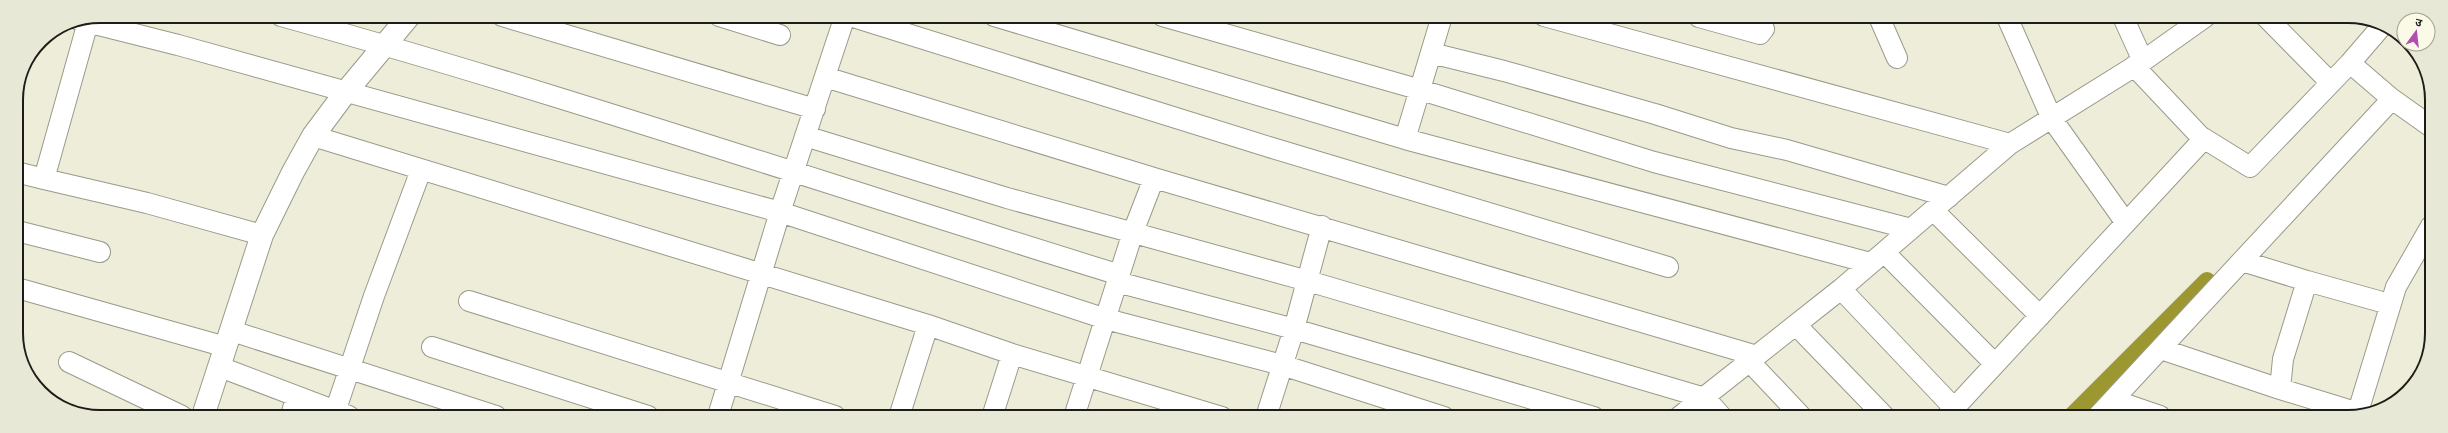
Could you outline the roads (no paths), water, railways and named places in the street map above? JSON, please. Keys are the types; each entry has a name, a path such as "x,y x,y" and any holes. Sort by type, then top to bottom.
{"street":[{"path":"306,23 386,45 653,127 1118,278 1570,410"},
{"path":"205,410 262,235 313,136 345,93 403,23"},
{"path":"526,23 815,109"},
{"path":"741,23 780,35"},
{"path":"720,410 760,274 843,23"},
{"path":"872,23 1269,147 1668,267"},
{"path":"1017,23 1405,139 1877,258 1995,364"},
{"path":"1186,23 1421,90 1654,162 1910,229"},
{"path":"1405,139 1440,23"},
{"path":"1569,23 2010,144"},
{"path":"1723,23 1760,34 1764,29 1762,23"},
{"path":"1882,23 1897,58"},
{"path":"2010,23 2052,119 2126,223"},
{"path":"2125,23 2138,63 2200,136 2250,167 2350,64 2379,30"},
{"path":"1689,410 1841,289 2010,144 2052,119 2196,23"},
{"path":"2272,23 2332,83"},
{"path":"93,24 178,45 345,93 780,212 1106,319 1282,365 1422,410"},
{"path":"44,179 82,25"},
{"path":"1431,53 1504,71 1655,114 1731,138 1787,150 1941,204 2040,316"},
{"path":"2350,64 2392,99 2425,122"},
{"path":"825,77 1154,178 1322,226 1754,359 1796,410"},
{"path":"2103,410 2162,349 2392,99"},
{"path":"313,136 928,325 1012,354 1199,410"},
{"path":"805,136 1007,198 1308,281 1705,398 1716,410"},
{"path":"1952,410 2199,144 2200,136"},
{"path":"343,410 348,369 422,170"},
{"path":"23,174 147,203 262,235"},
{"path":"1076,410 1118,278 1154,178"},
{"path":"1268,410 1294,329 1322,226"},
{"path":"23,233 100,252"},
{"path":"2360,409 2390,304 2404,270 2425,236"},
{"path":"2242,261 2390,304"},
{"path":"2280,389 2283,359 2307,281"},
{"path":"1841,289 1948,410"},
{"path":"23,290 226,348 348,369 477,410"},
{"path":"470,301 816,410"},
{"path":"901,410 928,325"},
{"path":"1796,326 1878,410"},
{"path":"432,347 629,410"},
{"path":"226,348 296,397 331,410"},
{"path":"2162,349 2346,410"},
{"path":"994,410 1012,354"},
{"path":"69,362 169,410"},
{"path":"293,410 296,397"},
{"path":"2113,400 2141,410"}],"waterway":[{"path":"2078,410 2207,281"}]}
